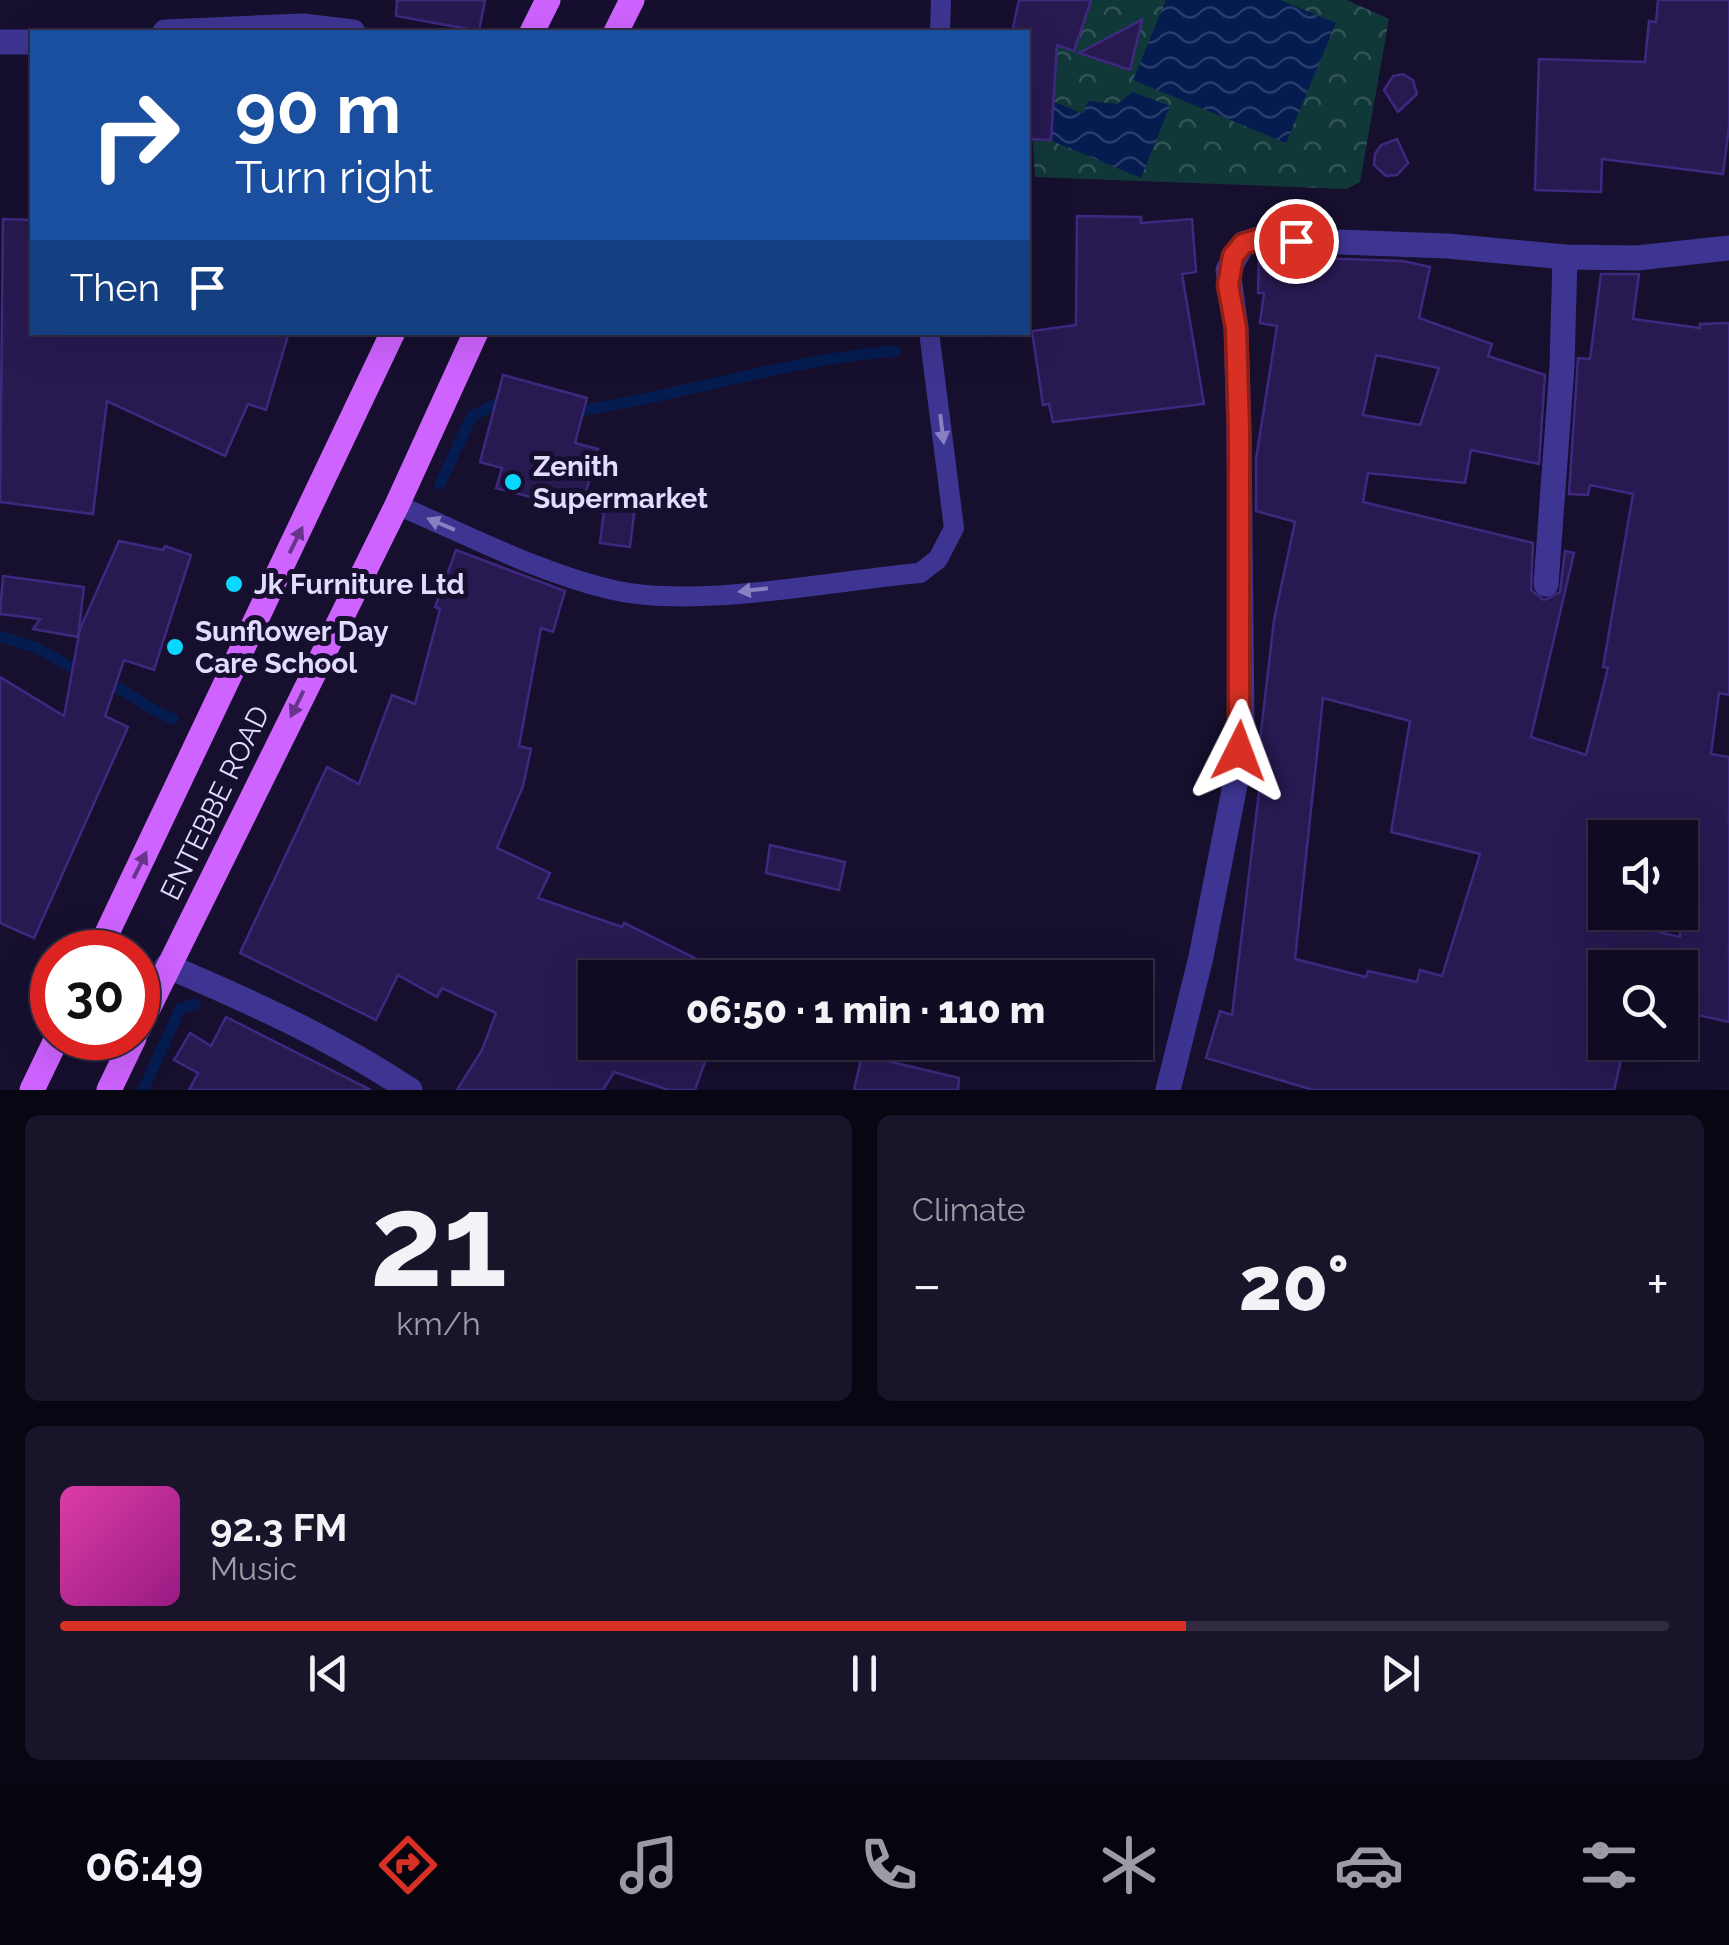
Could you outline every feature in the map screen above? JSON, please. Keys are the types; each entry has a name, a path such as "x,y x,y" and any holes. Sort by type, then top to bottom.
{"main road":[{"path":"533,30 548,0"},
{"path":"617,30 632,0"},
{"name":"ENTEBBE ROAD","path":"108,930 392,335"},
{"name":"ENTEBBE ROAD","path":"160,981 397,505 475,335"},
{"path":"32,1090 46,1060"},
{"path":"109,1090 123,1060"}],"street":[{"path":"211,30 303,26 336,30"},
{"path":"0,42 30,42"},
{"path":"1168,1090 1226,842 1242,722 1238,380 1236,328 1228,285 1233,256 1243,244 1259,239 1447,246 1564,257 1636,258 1729,248"},
{"path":"1546,584 1562,366 1564,257"},
{"path":"167,966 292,1020 346,1048 410,1090"}],"lane":[{"path":"940,30 941,0"},
{"path":"397,505 581,581 648,595 710,596 920,573 938,559 954,528 930,335"}],"green space":[{"path":"1043,0 1347,0 1389,19 1360,182 1347,189 1035,177 1030,62"}],"water":[{"path":"1166,0 1280,0 1336,23 1286,143 1133,80"},
{"path":"1133,92 1170,106 1141,178 1038,135 1053,101 1083,114 1088,101 1117,104"}],"building":[{"path":"397,0 485,0 479,30 396,16"},
{"path":"1019,0 1091,0 1074,51 1057,45 1051,140 1030,139 1030,30 1012,30"},
{"path":"1658,0 1729,0 1729,127 1723,174 1602,159 1601,192 1535,190 1539,59 1645,62 1649,21 1656,22"},
{"path":"1142,20 1130,70 1079,53"},
{"path":"1403,74 1413,80 1417,94 1398,112 1384,90 1393,76"},
{"path":"1397,139 1408,163 1397,175 1386,176 1374,165 1375,154 1381,145"},
{"path":"1077,216 1141,217 1141,223 1192,219 1196,272 1182,274 1204,404 1053,422 1049,404 1043,405 1032,331 1076,325"},
{"path":"3,219 30,220 30,335 288,335 266,410 248,404 225,456 107,401 93,514 0,502"},
{"path":"1259,256 1403,261 1430,267 1419,318 1492,344 1488,356 1545,375 1539,464 1471,450 1465,483 1368,473 1363,502 1533,543 1531,590 1544,600 1560,592 1565,551 1574,553 1531,737 1586,755 1608,668 1603,667 1633,494 1590,485 1588,495 1569,494 1578,358 1590,359 1601,274 1639,274 1633,319 1700,328 1700,324 1729,323 1729,695 1719,693 1711,754 1729,757 1729,1022 1698,1015 1698,950 1588,950 1588,1060 1621,1060 1614,1090 1313,1090 1206,1058 1220,1011 1232,1015 1263,759 1258,758 1274,620 1295,522 1256,511 1256,459 1277,326 1260,323 1264,293 1258,293","holes":["1376,355 1439,368 1420,425 1363,415","1323,698 1410,721 1391,832 1480,854 1442,976 1420,970 1417,982 1368,971 1366,977 1295,959"]},
{"path":"503,375 587,398 575,443 598,449 581,510 496,488 502,468 480,462"},
{"path":"606,495 636,498 630,547 600,543"},
{"path":"119,541 163,550 165,546 191,555 154,670 124,660 105,716 128,727 38,930 30,930 30,936 0,923 0,677 64,716 80,629"},
{"path":"456,550 565,591 553,632 541,628 519,746 531,749 523,786 497,848 550,873 538,898 622,927 624,923 699,960 578,960 578,1060 706,1060 695,1090 669,1090 614,1072 603,1090 457,1090 482,1050 496,1013 442,988 437,997 398,975 376,1020 240,953 327,767 359,784 392,695 415,704 440,609 435,607"},
{"path":"3,576 84,587 78,637 33,629 40,619 0,614"},
{"path":"770,845 845,862 839,890 766,873"},
{"path":"226,1017 371,1090 189,1090 198,1073 174,1060 190,1033 211,1046"},
{"path":"861,1060 883,1060 959,1078 958,1090 854,1090"}],"waterway":[{"path":"584,410 817,361 895,351"},
{"path":"440,484 472,416 503,401"},
{"path":"0,636 37,648 85,675"},
{"path":"103,681 173,719"},
{"path":"143,1090 180,1009 195,1004"}],"place":[{"name":"Zenith Supermarket","path":"513,482"},
{"name":"Jk Furniture Ltd","path":"234,584"},
{"name":"Sunflower Day Care School","path":"175,647"}],"route":[{"path":"1239,751 1239,431 1236,328 1228,270 1243,244 1259,239 1296,241"}]}
